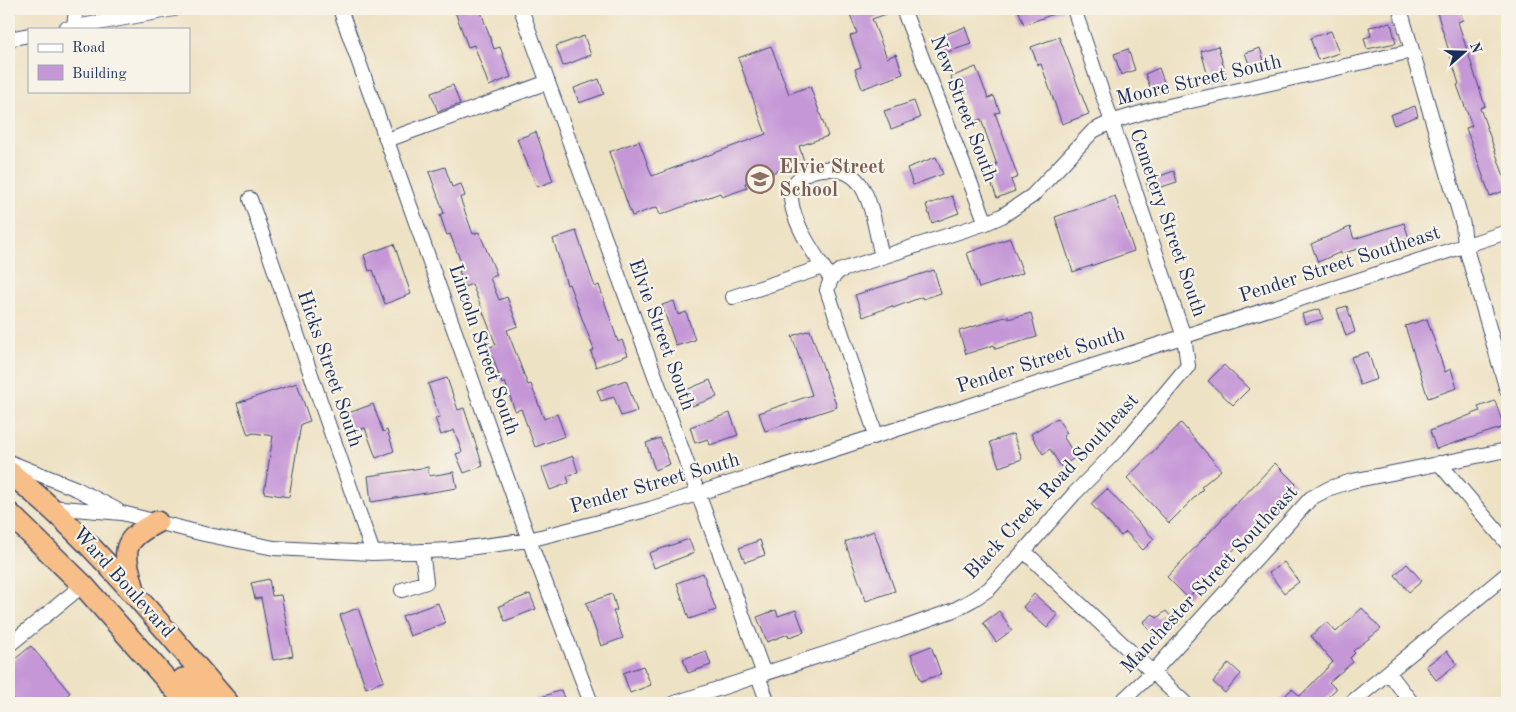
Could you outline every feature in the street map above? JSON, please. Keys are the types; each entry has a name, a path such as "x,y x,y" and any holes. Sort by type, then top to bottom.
{"highway":[{"name":"Ward Boulevard","path":"9,472 50,507 110,566 228,703"},
{"path":"9,502 50,507"},
{"name":"Ward Boulevard","path":"9,513 83,585 188,702"},
{"path":"135,595 126,560 126,549 131,539 138,532 157,522"}],"street":[{"path":"69,28 76,9"},
{"path":"69,28 174,9"},
{"name":"Lincoln Street South","path":"340,9 529,540 591,703"},
{"name":"Elvie Street South","path":"521,9 698,493 761,675 768,703"},
{"name":"New Street South","path":"903,9 986,223"},
{"name":"Cemetery Street South","path":"1074,9 1184,337"},
{"path":"1400,9 1463,225 1465,245 1507,390"},
{"path":"9,39 28,35"},
{"name":"Moore Street South","path":"831,279 839,271 986,223 1015,209 1032,196 1083,140 1111,122 1151,110 1412,51"},
{"path":"387,140 548,82"},
{"path":"876,435 827,290 831,279 822,267 792,208 791,194 795,184 804,176 826,167 840,169 854,176 861,184 866,197 882,257"},
{"name":"Hicks Street South","path":"250,199 372,553"},
{"name":"Pender Street Southeast","path":"1184,337 1507,232"},
{"path":"734,297 822,267"},
{"name":"Pender Street South","path":"50,507 122,513 204,534 274,548 372,553 452,550 529,540 612,520 1184,337"},
{"name":"Black Creek Road Southeast","path":"675,703 954,610 989,589 1074,494 1128,438 1188,366 1184,337"},
{"name":"Manchester Street Southeast","path":"1120,703 1153,672 1311,498 1330,488 1352,480 1507,450"},
{"name":"Pender Street South","path":"9,462 77,489 122,513"},
{"path":"1439,463 1507,543"},
{"path":"402,590 426,582 422,551"},
{"path":"1024,551 1185,703"},
{"path":"1351,703 1507,574"},
{"path":"9,645 83,585"},
{"path":"1389,673 1412,703"}],"building":[{"path":"454,9 480,9 494,49 500,47 511,77 489,86 474,45 468,47"},
{"path":"848,9 894,9 895,11 872,19 887,58 896,54 903,74 862,89 855,69 861,67 850,36 857,33"},
{"path":"1018,9 1064,9 1064,10 1024,25"},
{"path":"1436,9 1459,9 1463,20 1458,22 1485,106 1480,108 1507,185 1507,190 1490,196 1466,128 1472,126 1457,85 1459,84"},
{"path":"1391,23 1396,43 1367,49 1364,38 1371,36 1369,27"},
{"path":"965,27 971,44 942,54 936,38"},
{"path":"1331,31 1339,53 1318,60 1310,38"},
{"path":"584,36 591,55 563,66 556,46"},
{"path":"1059,37 1089,114 1062,124 1041,64 1038,65 1031,47"},
{"path":"771,46 789,94 810,86 828,136 799,146 804,161 745,183 747,188 722,197 720,193 660,215 657,207 632,216 609,152 639,141 652,176 766,134 738,58"},
{"path":"1218,46 1227,80 1210,84 1201,51"},
{"path":"1260,48 1265,64 1251,69 1245,53"},
{"path":"1128,49 1135,70 1121,75 1114,54"},
{"path":"976,67 988,98 994,96 1000,112 995,113 1018,177 1011,180 1015,191 997,198 986,169 997,165 981,119 972,122 962,93 957,94 951,77"},
{"path":"1159,68 1167,90 1153,95 1145,74"},
{"path":"599,79 604,94 579,103 574,88"},
{"path":"453,85 460,104 438,112 431,93"},
{"path":"914,101 920,118 891,129 884,111"},
{"path":"1415,106 1418,116 1394,125 1390,115"},
{"path":"536,132 553,181 537,187 517,139"},
{"path":"936,157 943,174 913,185 907,168"},
{"path":"445,167 452,187 461,184 465,196 460,198 473,234 479,232 497,275 490,278 499,300 507,297 518,326 507,330 528,385 531,384 544,419 557,414 565,436 535,447 521,409 515,411 505,382 502,384 493,358 490,358 486,348 496,345 472,284 464,287 459,271 464,270 450,234 447,235 440,215 444,213 429,172"},
{"path":"1174,171 1177,182 1149,191 1146,181"},
{"path":"952,196 959,213 932,223 926,205"},
{"path":"1115,196 1134,251 1073,272 1055,217"},
{"path":"1404,223 1409,238 1366,251 1364,247 1341,254 1341,252 1318,262 1311,244 1350,227 1354,239"},
{"path":"576,231 595,287 599,285 618,342 622,340 628,355 596,367 591,352 594,350 569,284 567,285 553,239"},
{"path":"1010,238 1023,273 979,288 967,253"},
{"path":"394,244 411,294 385,304 373,270 369,271 364,255"},
{"path":"934,270 941,293 923,299 922,297 893,308 892,306 863,317 855,295"},
{"path":"674,301 678,315 686,312 695,340 676,346 662,305"},
{"path":"1347,306 1355,332 1346,336 1337,309"},
{"path":"1320,309 1323,319 1305,324 1302,314"},
{"path":"1031,313 1037,337 995,349 994,345 966,354 959,331 1008,316 1008,319"},
{"path":"1427,319 1445,372 1451,369 1457,388 1428,398 1405,326"},
{"path":"810,330 837,407 765,431 759,413 812,395 792,336"},
{"path":"1368,352 1377,379 1360,385 1351,357"},
{"path":"1224,365 1249,389 1233,405 1208,381"},
{"path":"447,378 458,410 464,408 483,466 464,473 456,454 462,452 454,430 441,435 435,418 440,417 428,384"},
{"path":"626,380 637,411 621,416 614,397 601,401 597,390"},
{"path":"710,380 717,397 692,406 686,390"},
{"path":"297,383 310,421 301,424 289,497 264,493 273,436 254,433 248,435 237,403"},
{"path":"1495,401 1504,427 1436,449 1430,431 1480,411 1478,407"},
{"path":"373,404 383,432 387,430 394,451 376,458 365,428 352,432 346,414"},
{"path":"730,413 738,435 710,445 708,439 695,443 690,427"},
{"path":"1057,418 1067,433 1063,436 1076,457 1061,467 1050,449 1043,454 1031,434"},
{"path":"1181,423 1221,470 1201,487 1203,489 1169,523 1127,478"},
{"path":"1013,434 1022,459 999,467 990,442"},
{"path":"660,438 670,464 655,470 646,443"},
{"path":"573,456 578,472 567,476 569,483 550,490 542,468"},
{"path":"1275,463 1296,484 1188,598 1167,577"},
{"path":"428,467 429,476 454,472 457,488 371,502 368,476"},
{"path":"1107,489 1154,539 1143,550 1126,532 1121,536 1091,504"},
{"path":"874,531 895,591 866,601 845,542"},
{"path":"689,539 694,553 654,568 649,553"},
{"path":"760,540 765,555 745,562 739,548"},
{"path":"1284,562 1299,582 1284,593 1269,573"},
{"path":"1407,564 1422,581 1409,592 1395,575"},
{"path":"703,573 716,610 689,619 677,583"},
{"path":"269,579 272,596 281,595 293,656 273,660 261,598 255,599 251,583"},
{"path":"530,594 536,609 505,621 499,606"},
{"path":"612,594 617,610 613,611 623,638 601,646 586,603"},
{"path":"1034,594 1058,615 1047,628 1023,607"},
{"path":"438,603 445,623 410,636 402,616"},
{"path":"358,608 384,681 366,688 340,615"},
{"path":"1362,608 1381,629 1353,651 1355,653 1350,658 1353,662 1329,682 1336,689 1322,703 1278,703 1292,689 1300,696 1333,662 1311,636 1327,622 1336,632"},
{"path":"776,610 778,616 796,610 804,632 789,637 788,634 767,642 757,617"},
{"path":"999,611 1012,630 996,642 983,623"},
{"path":"1166,611 1174,620 1155,637 1143,622 1153,614 1157,618"},
{"path":"31,646 70,693 57,703 16,703 9,694 9,664"},
{"path":"931,646 941,674 921,681 911,654"},
{"path":"706,651 711,665 688,673 683,659"},
{"path":"1447,651 1457,664 1436,680 1426,666"},
{"path":"1229,663 1241,674 1225,693 1213,682"},
{"path":"643,666 651,685 630,693 623,673"},
{"path":"561,690 566,703 528,702"}],"place":[{"name":"Elvie Street School","path":"760,179"}]}
